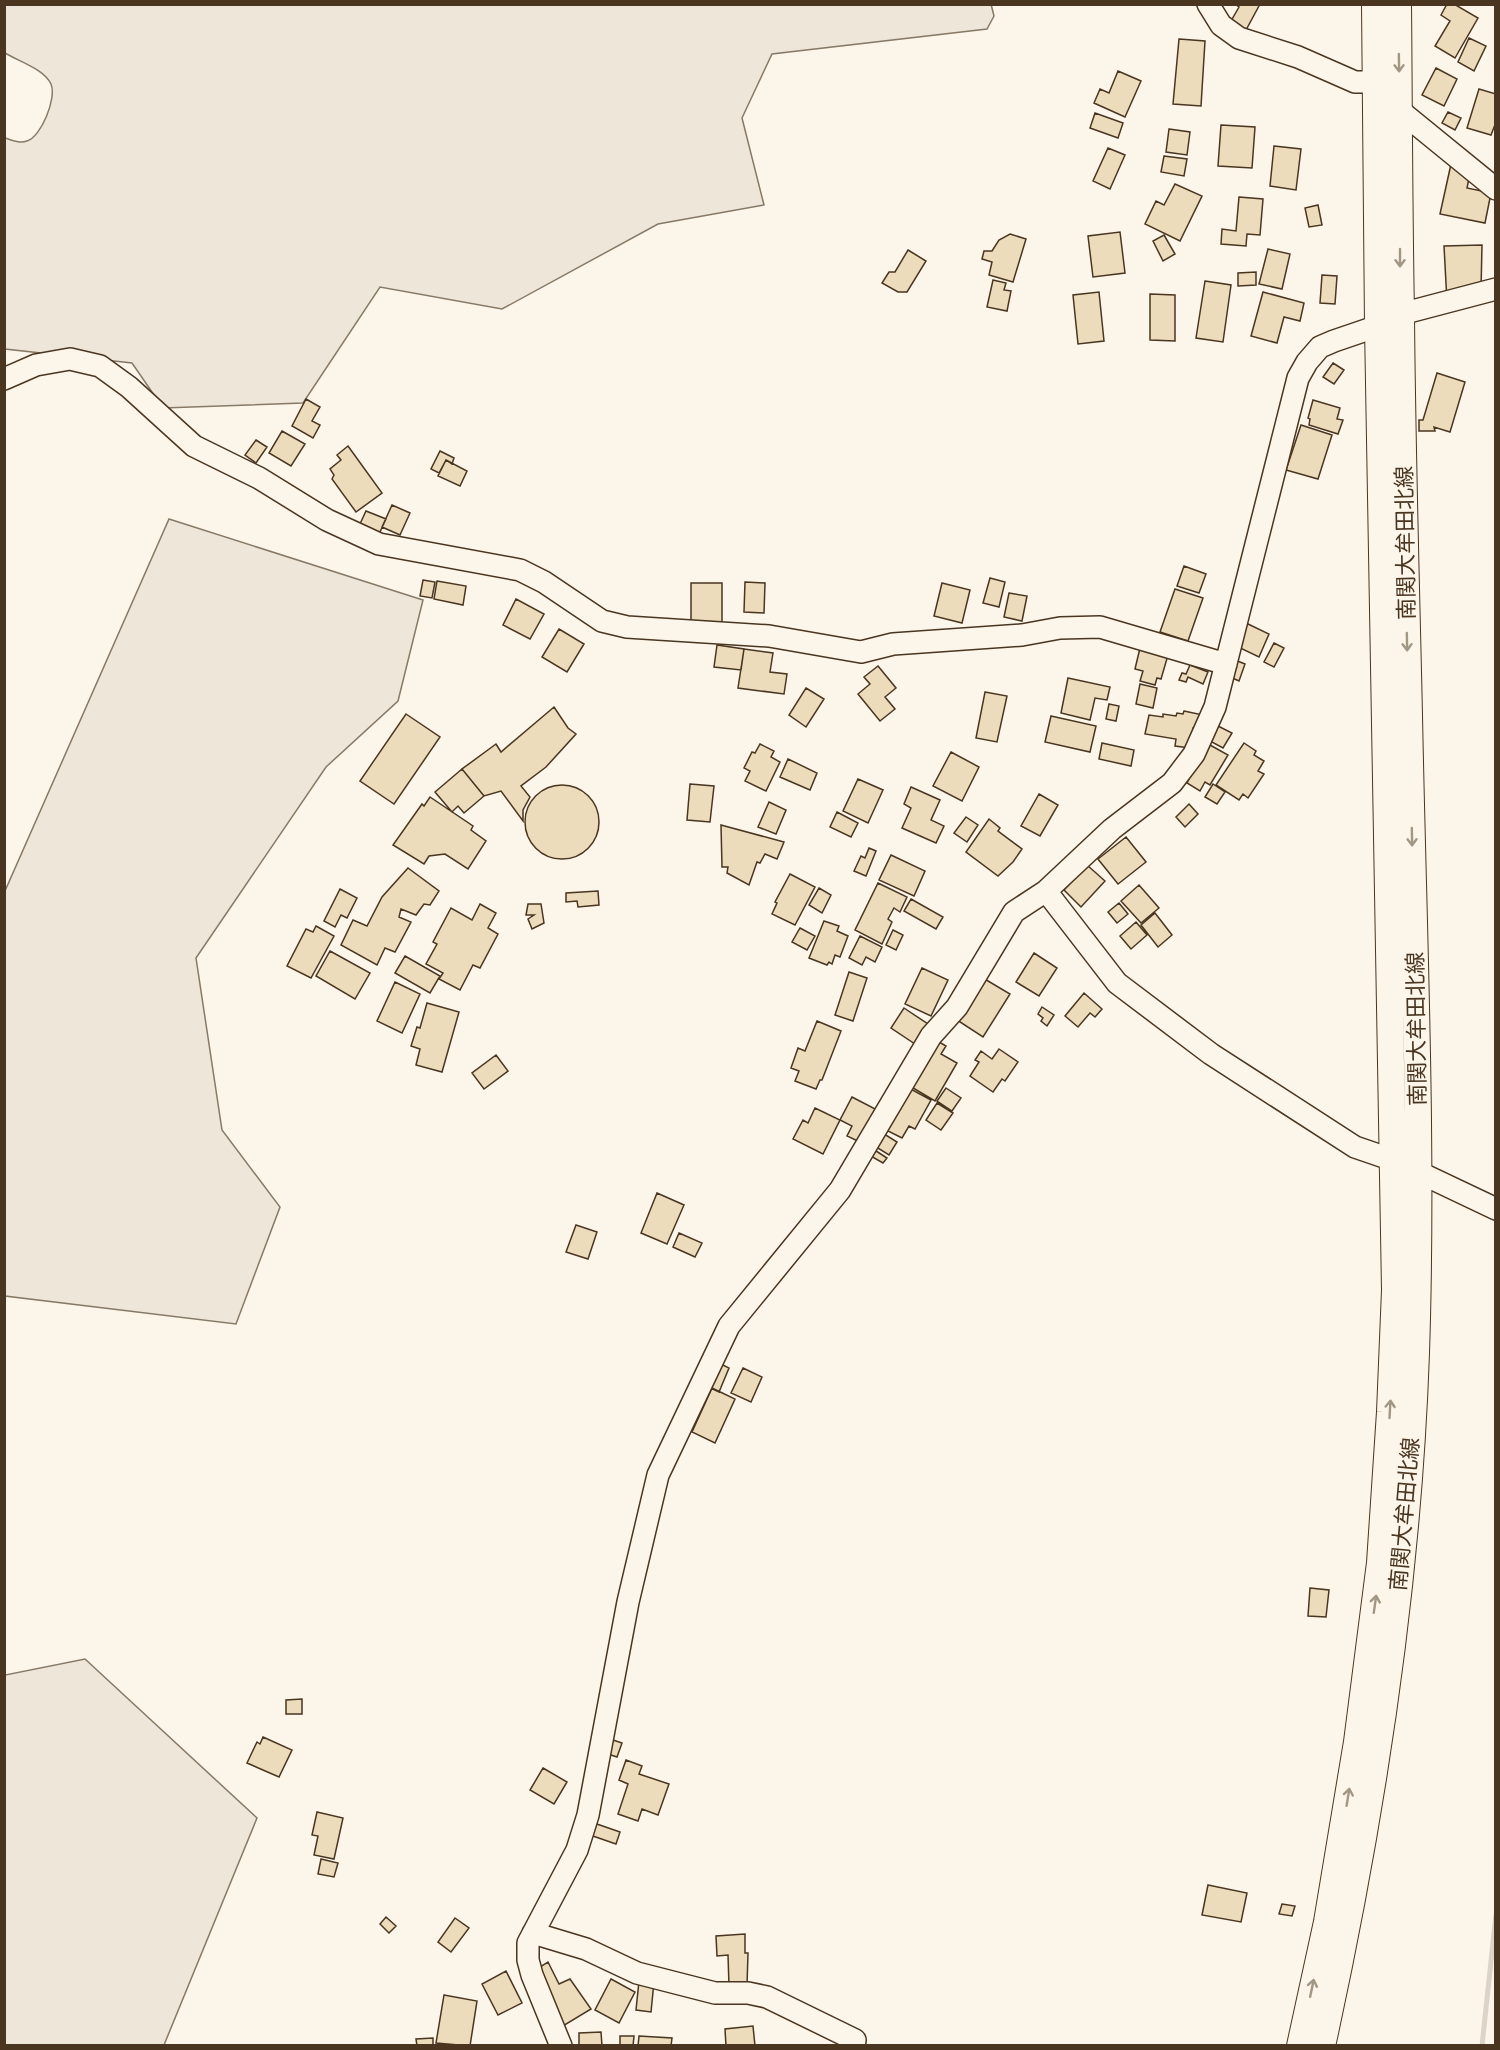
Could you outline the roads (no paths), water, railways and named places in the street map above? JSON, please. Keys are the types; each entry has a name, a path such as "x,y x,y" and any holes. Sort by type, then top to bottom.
{"main road":[{"name":"南関大牟田北線","path":"1300,2046 1329,1910 1357,1742 1380,1563 1395,1290 1374,4"},
{"name":"南関大牟田北線","path":"1322,2046 1348,1928 1373,1784 1394,1628 1408,1486 1416,1354 1419,1172 1401,314 1398,4"}],"street":[{"path":"1208,4 1221,25 1239,38 1298,57 1355,82 1376,82 1400,110 1496,189"},
{"path":"561,2046 532,1975 528,1960 528,1943 577,1850 588,1815 628,1602 658,1475 729,1326 840,1190 931,1036 957,1007 1014,912 1046,891 1112,829 1172,783 1194,754 1215,707 1298,378 1307,362 1320,347 1378,326 1401,314 1496,289"},
{"path":"4,379 36,364 70,359 100,366 129,387 194,446 259,477 327,520 378,544 520,570 544,582 602,621 627,627 770,636 861,652 893,644 1022,635 1060,628 1100,627 1226,664"},
{"path":"1046,891 1117,983 1211,1054 1355,1147 1393,1160 1496,1209"},
{"path":"533,1933 586,1948 637,1973 715,1993 748,1993 767,1997 855,2040 854,2046"}],"waterway":[{"path":"1482,2046 1496,1914"}]}
